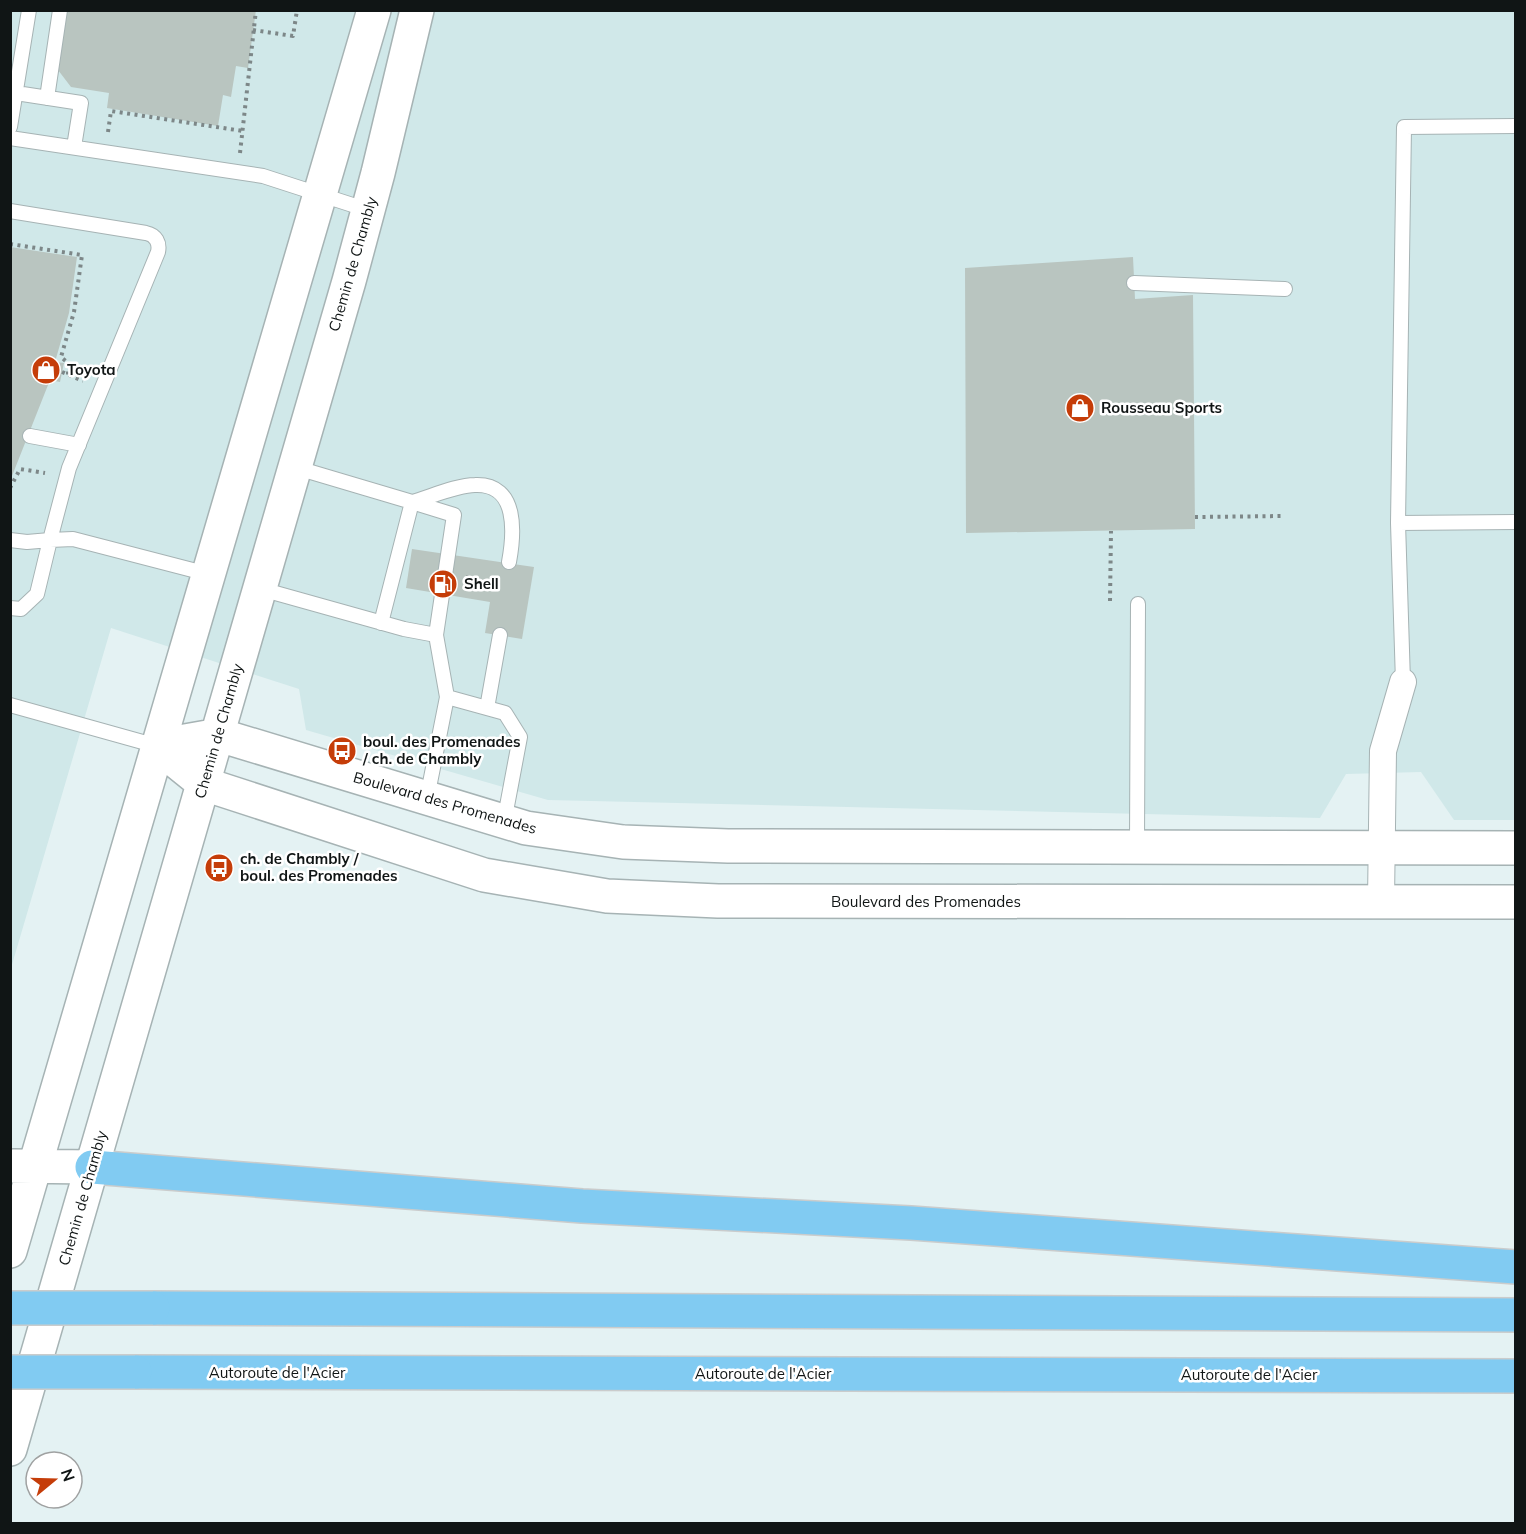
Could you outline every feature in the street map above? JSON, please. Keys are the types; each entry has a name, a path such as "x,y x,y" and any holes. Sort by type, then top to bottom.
{"highway":[{"path":"92,1167 572,1205 910,1223 1515,1268"},
{"path":"10,1308 1515,1315"},
{"name":"Autoroute de l'Acier","path":"10,1372 1515,1376"}],"street":[{"path":"10,1251 22,1166 157,746 374,10"},
{"name":"Chemin de Chambly","path":"10,1449 261,589 368,210 417,10"},
{"path":"1381,901 1383,751 1403,682"},
{"name":"Boulevard des Promenades","path":"157,746 219,735 503,823 552,834 658,844 1515,848"},
{"name":"Boulevard des Promenades","path":"157,746 204,784 484,875 607,896 718,901 1515,902"},
{"path":"22,1166 92,1167"}],"lane":[{"path":"10,127 28,10"},
{"path":"47,98 60,10"},
{"path":"16,93 81,103 74,147"},
{"path":"1403,682 1398,523 1404,127 1515,126"},
{"path":"10,138 263,176 368,210"},
{"path":"10,212 146,232 154,236 158,244 158,252 69,468 37,594 21,609 10,608"},
{"path":"1134,283 1284,289"},
{"path":"30,436 79,445"},
{"path":"294,467 454,515 436,635 447,698 426,800"},
{"path":"412,502 475,485 490,487 504,499 513,519 514,529 509,562"},
{"path":"381,623 412,502"},
{"path":"1398,523 1515,522"},
{"path":"10,540 27,542 73,538 208,574"},
{"path":"261,589 381,623 436,635"},
{"path":"1137,845 1138,604"},
{"path":"487,708 500,635"},
{"path":"447,698 505,712 520,737 503,823"},
{"path":"10,705 157,746"}],"path":[{"path":"239,157 256,10"},
{"path":"253,30 293,36 297,10"},
{"path":"107,136 111,111 243,131"},
{"path":"10,244 82,255"},
{"path":"68,375 68,363 61,357 74,312 83,248"},
{"path":"62,372 85,382"},
{"path":"10,488 20,469 46,473"},
{"path":"1195,517 1284,516"},
{"path":"1110,601 1112,531"}],"shaded area":[{"path":"11,11 1515,11 1515,820 1454,820 1421,772 1346,774 1320,818 548,800 306,730 299,689 111,628 11,968"}],"building":[{"path":"67,10 256,10 248,68 236,66 231,97 223,95 218,126 107,108 109,93 71,87 58,70"},
{"path":"10,247 77,257 69,313 55,362 64,363 60,382 50,380 10,481"},
{"name":"Rousseau Sports","path":"1133,257 1135,299 1193,295 1195,529 966,533 965,268"},
{"path":"412,549 534,567 522,639 485,633 490,602 406,588"}],"place":[{"name":"Toyota","path":"46,370"},
{"name":"Rousseau Sports","path":"1080,408"},
{"name":"Shell","path":"443,584"},
{"name":"boul. des Promenades / ch. de Chambly","path":"342,751"},
{"name":"ch. de Chambly / boul. des Promenades","path":"219,868"}]}
